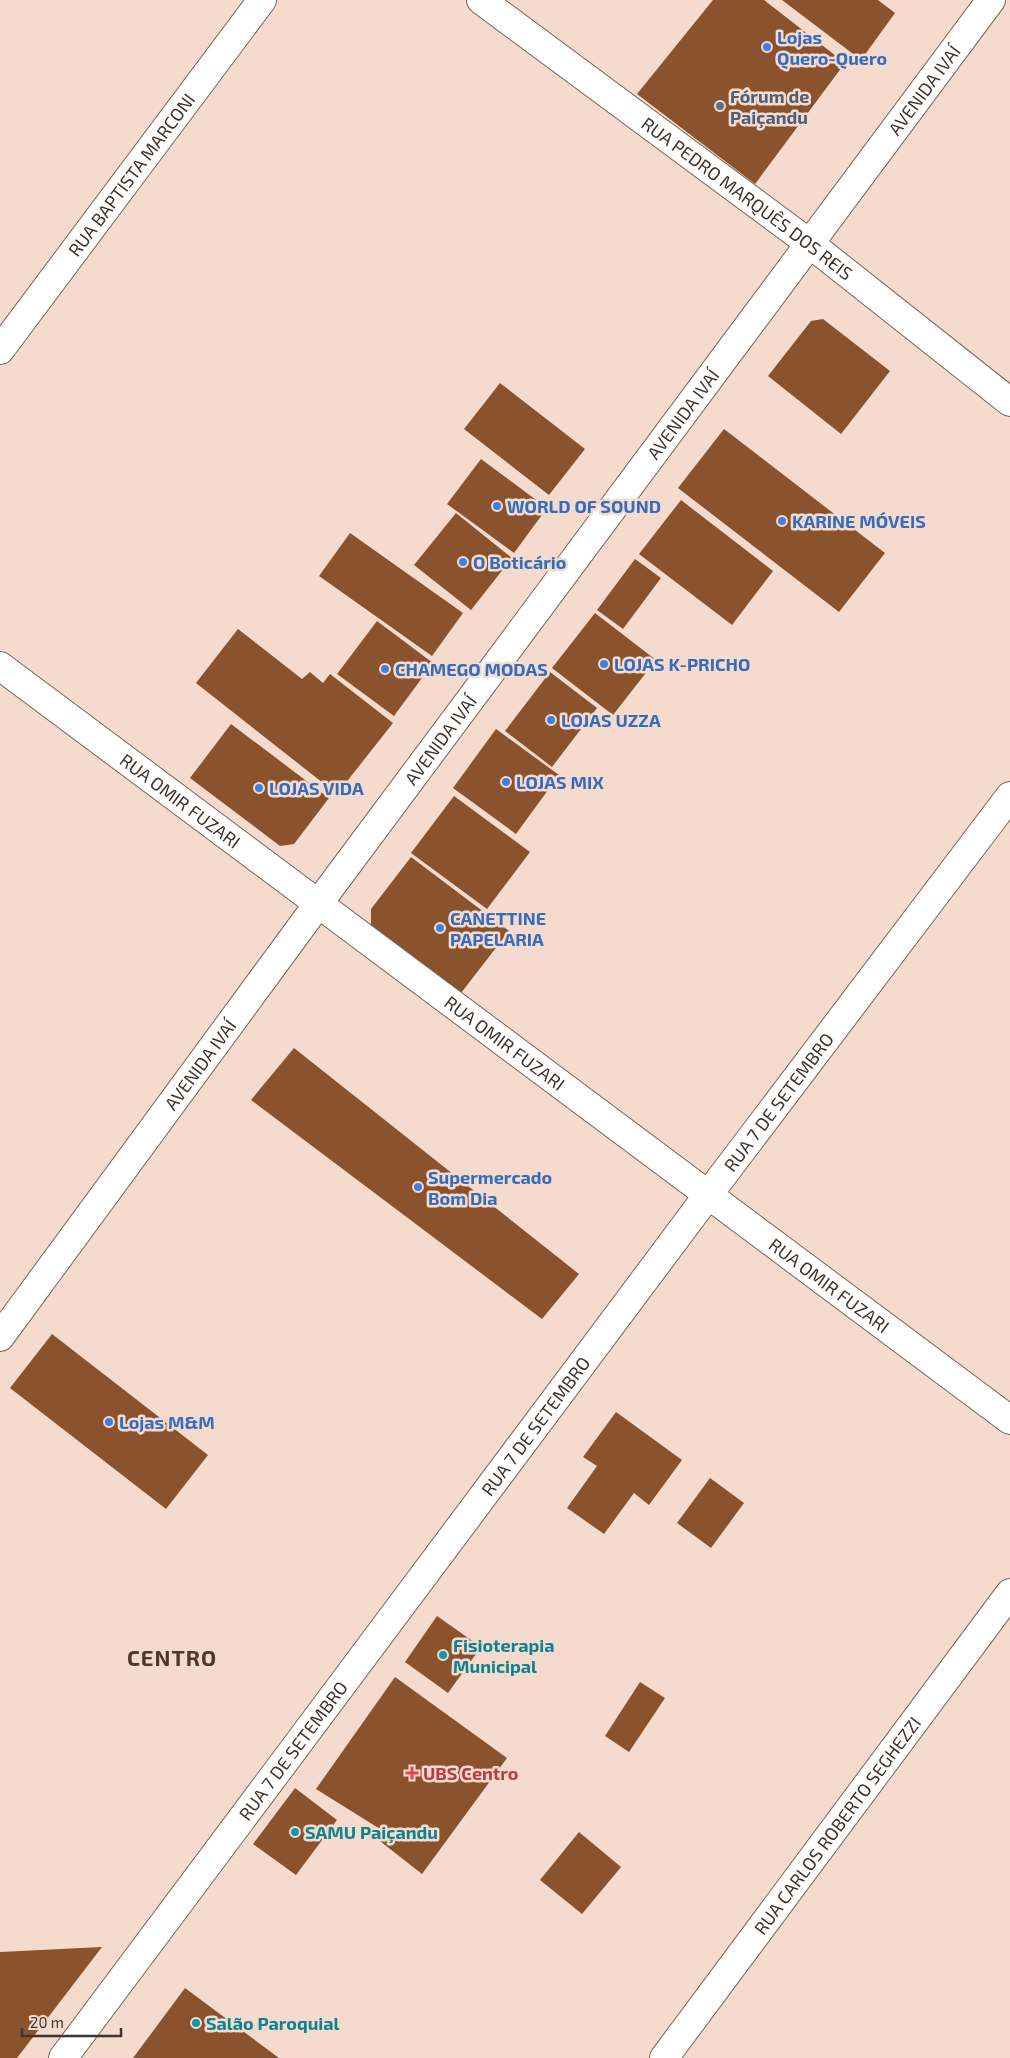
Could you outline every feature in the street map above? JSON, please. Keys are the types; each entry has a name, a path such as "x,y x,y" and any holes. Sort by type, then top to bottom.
{"street":[{"name":"RUA BAPTISTA MARCONI","path":"0,350 262,0"},
{"name":"RUA PEDRO MARQUÊS DOS REIS","path":"480,0 809,243 1010,402"},
{"name":"AVENIDA IVAÍ","path":"0,1337 318,904 991,0"},
{"name":"RUA OMIR FUZARI","path":"0,666 1010,1420"},
{"name":"RUA 7 DE SETEMBRO","path":"63,2058 708,1195 1010,796"},
{"name":"RUA CARLOS ROBERTO SEGHEZZI","path":"664,2058 1010,1594"}],"building":[{"path":"713,0 764,0 845,63 755,184 637,94"},
{"path":"782,0 878,0 895,13 861,60"},
{"path":"823,319 890,371 841,434 768,376 811,321"},
{"path":"500,383 585,449 549,495 464,429"},
{"name":"KARINE MÓVEIS","path":"724,429 885,553 839,612 678,488"},
{"name":"WORLD OF SOUND","path":"481,459 547,508 514,553 447,504"},
{"path":"681,500 773,571 732,625 639,554"},
{"name":"O Boticário","path":"456,513 512,558 471,610 414,565"},
{"path":"350,533 463,613 432,656 319,576"},
{"path":"635,559 661,578 623,629 597,610"},
{"name":"LOJAS K-PRICHO","path":"595,613 656,660 613,715 552,668"},
{"name":"CHAMEGO MODAS","path":"377,621 433,663 394,716 337,674"},
{"path":"238,629 302,679 310,672 323,683 330,674 393,723 337,794 196,683"},
{"name":"LOJAS UZZA","path":"550,672 597,708 552,767 505,731"},
{"name":"LOJAS VIDA","path":"231,724 329,798 294,844 280,846 190,778"},
{"name":"LOJAS MIX","path":"496,729 559,775 516,834 453,788"},
{"path":"454,796 530,852 487,909 411,853"},
{"name":"CANETTINE PAPELARIA","path":"411,857 509,931 461,993 371,925 371,909"},
{"name":"Supermercado Bom Dia","path":"294,1048 579,1274 542,1319 251,1100"},
{"name":"Lojas M&M","path":"52,1334 208,1455 166,1509 10,1388"},
{"path":"616,1412 682,1460 649,1505 634,1493 604,1534 567,1508 597,1466 583,1457"},
{"path":"710,1478 744,1503 711,1548 677,1523"},
{"name":"Fisioterapia Municipal","path":"437,1616 481,1647 448,1693 405,1662"},
{"name":"UBS Centro","path":"395,1677 507,1758 422,1874 376,1838 380,1829 316,1789"},
{"path":"640,1682 665,1698 629,1752 605,1736"},
{"name":"SAMU Paiçandu","path":"295,1788 337,1820 296,1875 253,1844"},
{"path":"579,1832 621,1867 582,1914 540,1880"},
{"path":"102,1947 17,2058 0,2058 0,1952"},
{"name":"Salão Paroquial","path":"185,1988 279,2058 133,2058"}],"place":[{"name":"Lojas Quero-Quero","path":"767,47"},
{"name":"Fórum de Paiçandu","path":"720,106"},
{"name":"WORLD OF SOUND","path":"497,506"},
{"name":"KARINE MÓVEIS","path":"782,521"},
{"name":"O Boticário","path":"463,562"},
{"name":"LOJAS K-PRICHO","path":"604,664"},
{"name":"CHAMEGO MODAS","path":"385,669"},
{"name":"LOJAS UZZA","path":"551,720"},
{"name":"LOJAS MIX","path":"506,782"},
{"name":"LOJAS VIDA","path":"259,788"},
{"name":"CANETTINE PAPELARIA","path":"440,928"},
{"name":"Supermercado Bom Dia","path":"418,1187"},
{"name":"Lojas M&M","path":"109,1422"},
{"name":"Fisioterapia Municipal","path":"443,1655"},
{"name":"UBS Centro","path":"412,1773"},
{"name":"SAMU Paiçandu","path":"295,1832"},
{"name":"Salão Paroquial","path":"196,2023"}],"district":[{"name":"CENTRO","path":"172,1657"}]}
